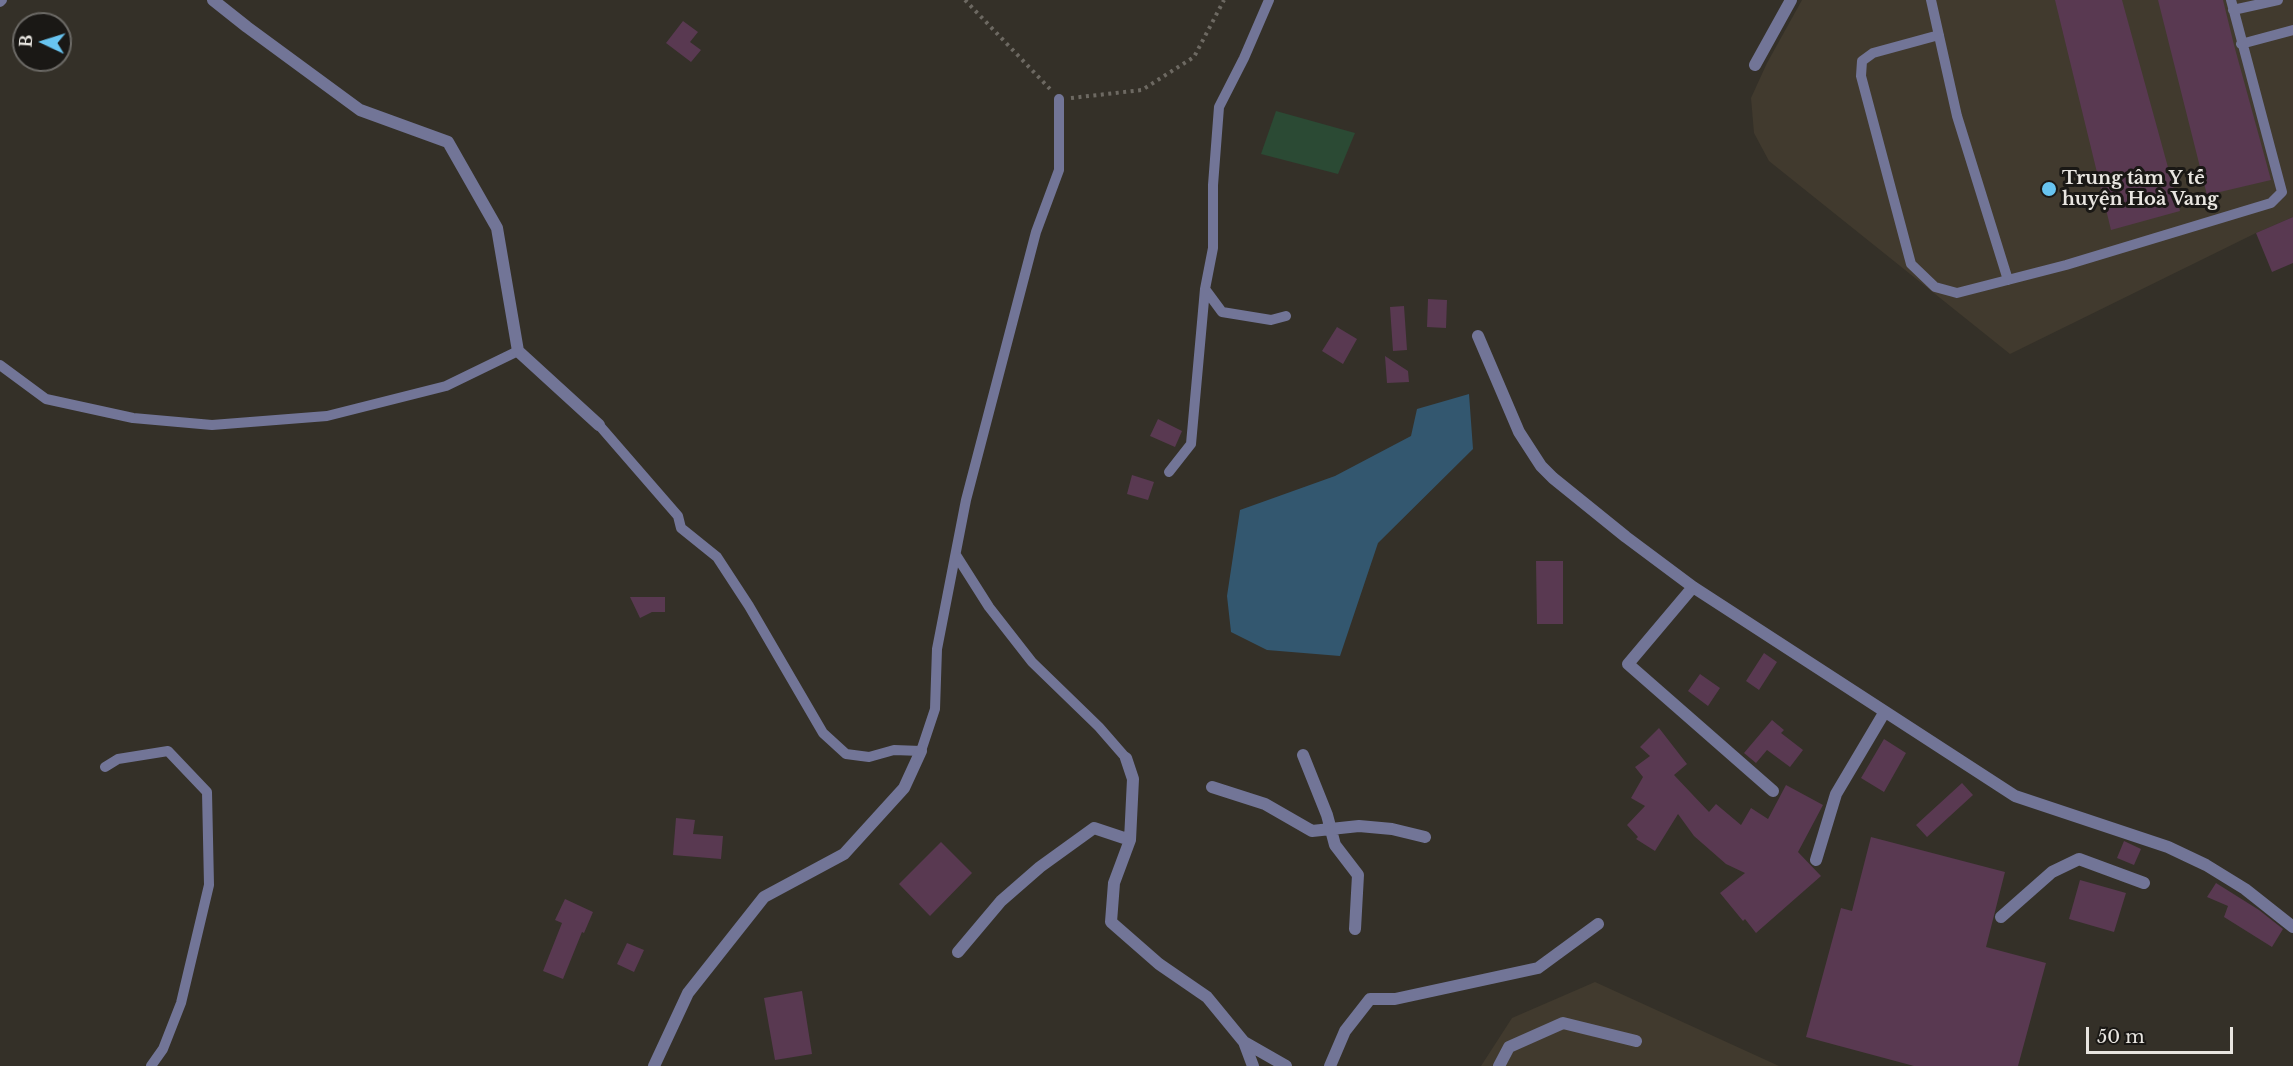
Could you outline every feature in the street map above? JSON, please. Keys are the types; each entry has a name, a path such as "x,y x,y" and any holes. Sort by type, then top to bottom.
{"street":[{"path":"213,0 360,110 448,142 497,228 518,351 599,424"},
{"path":"1755,65 1791,0"},
{"path":"1478,336 1519,432 1541,466 1616,529 1693,587 2014,796 2168,847 2206,865 2245,889 2293,927"},
{"path":"1693,587 1628,664 1773,791"},
{"path":"1816,860 1836,794 1884,713"},
{"path":"654,1066 688,993 765,897 844,854 904,788 921,751"},
{"path":"1303,755 1335,845 1358,875 1355,929"},
{"path":"1126,758 1133,779 1130,840 1114,883 1111,922 1158,964 1207,997 1244,1042 1253,1066"},
{"path":"1212,787 1264,804 1312,831 1359,826 1392,829 1425,837"},
{"path":"957,952 1001,901 1040,867 1094,828 1130,840"},
{"path":"2001,917 2052,872 2079,859 2144,883"},
{"path":"1330,1066 1346,1031 1370,999 1395,999 1538,968 1598,924"},
{"path":"1499,1066 1509,1047 1563,1023 1636,1041"},
{"path":"1244,1042 1286,1066"}],"lane":[{"path":"1169,472 1191,444 1205,289 1214,248 1213,185 1219,107 1244,58 1269,0"},
{"path":"1931,0 1957,116 2008,280"},
{"path":"1939,35 1873,53 1862,61 1861,76 1911,264 1935,287 1957,293 2271,203 2282,192 2232,5 2278,0"},
{"path":"2241,44 2293,30"},
{"path":"599,424 678,516 681,528 717,557 749,606 823,733 846,754 870,757 894,750 921,751 935,709 937,649 966,500 1036,232 1059,170 1059,99"},
{"path":"1205,289 1222,312 1271,320 1286,315"},
{"path":"0,365 46,399 133,418 212,424 327,416 446,386 518,351"},
{"path":"956,555 990,607 1032,662 1099,727 1126,758"},
{"path":"105,767 118,759 168,751 207,792 209,885 181,1003 163,1048 152,1066"}],"path":[{"path":"965,0 1059,99 1142,90 1194,57 1224,0"}],"shaded area":[{"name":"Trung tâm Y tế huyện Hoà Vang","path":"1802,0 2293,0 2293,217 2010,354 1769,161 1754,133 1751,98 1767,63"},
{"path":"1595,982 1779,1066 1481,1066 1512,1018"}],"green space":[{"path":"1276,111 1355,133 1338,174 1261,154"}],"water":[{"path":"1469,394 1473,449 1378,543 1340,656 1267,650 1231,632 1227,596 1240,510 1335,476 1411,436 1417,409"}],"building":[{"path":"2055,0 2122,0 2180,211 2111,230"},
{"path":"2158,0 2223,0 2271,180 2207,195"},
{"path":"683,21 698,32 690,42 701,50 691,62 666,43"},
{"path":"2293,217 2293,263 2272,272 2256,233"},
{"path":"1428,299 1447,300 1446,328 1427,327"},
{"path":"1404,306 1407,350 1393,351 1390,307"},
{"path":"1337,327 1357,339 1343,364 1322,351"},
{"path":"1385,356 1408,371 1409,382 1387,383"},
{"path":"1158,419 1182,431 1175,447 1150,436"},
{"path":"1132,475 1154,482 1148,500 1127,494"},
{"path":"1536,561 1563,561 1563,624 1537,624"},
{"path":"630,597 665,597 665,612 652,612 640,618"},
{"path":"1764,653 1777,662 1759,690 1746,681"},
{"path":"1700,674 1720,688 1708,706 1688,691"},
{"path":"1772,720 1784,730 1781,733 1803,750 1790,767 1767,750 1756,763 1744,753"},
{"path":"1659,728 1687,764 1674,775 1709,812 1716,804 1741,825 1751,808 1768,819 1786,785 1823,805 1798,852 1821,876 1756,933 1720,893 1745,873 1726,864 1694,836 1678,814 1655,851 1636,839 1638,837 1627,825 1645,806 1631,798 1643,777 1635,767 1650,756 1640,747"},
{"path":"1884,739 1906,753 1884,792 1861,778"},
{"path":"1962,783 1973,795 1927,837 1916,825"},
{"path":"676,818 695,820 693,834 723,836 721,859 673,855"},
{"path":"1871,837 2005,872 1986,947 2046,963 2018,1066 1914,1066 1806,1037 1841,908 1852,911"},
{"path":"2124,841 2141,849 2134,865 2117,858"},
{"path":"941,842 972,873 930,916 899,884"},
{"path":"2080,880 2126,893 2114,932 2069,919"},
{"path":"2216,883 2259,910 2283,929 2272,947 2224,917 2228,906 2207,897"},
{"path":"565,899 593,912 584,933 582,932 563,979 543,971 562,923 555,920"},
{"path":"627,943 644,950 634,972 617,964"},
{"path":"802,991 812,1054 775,1060 764,998"}],"place":[{"name":"Trung tâm Y tế huyện Hoà Vang","path":"2049,189"}]}
